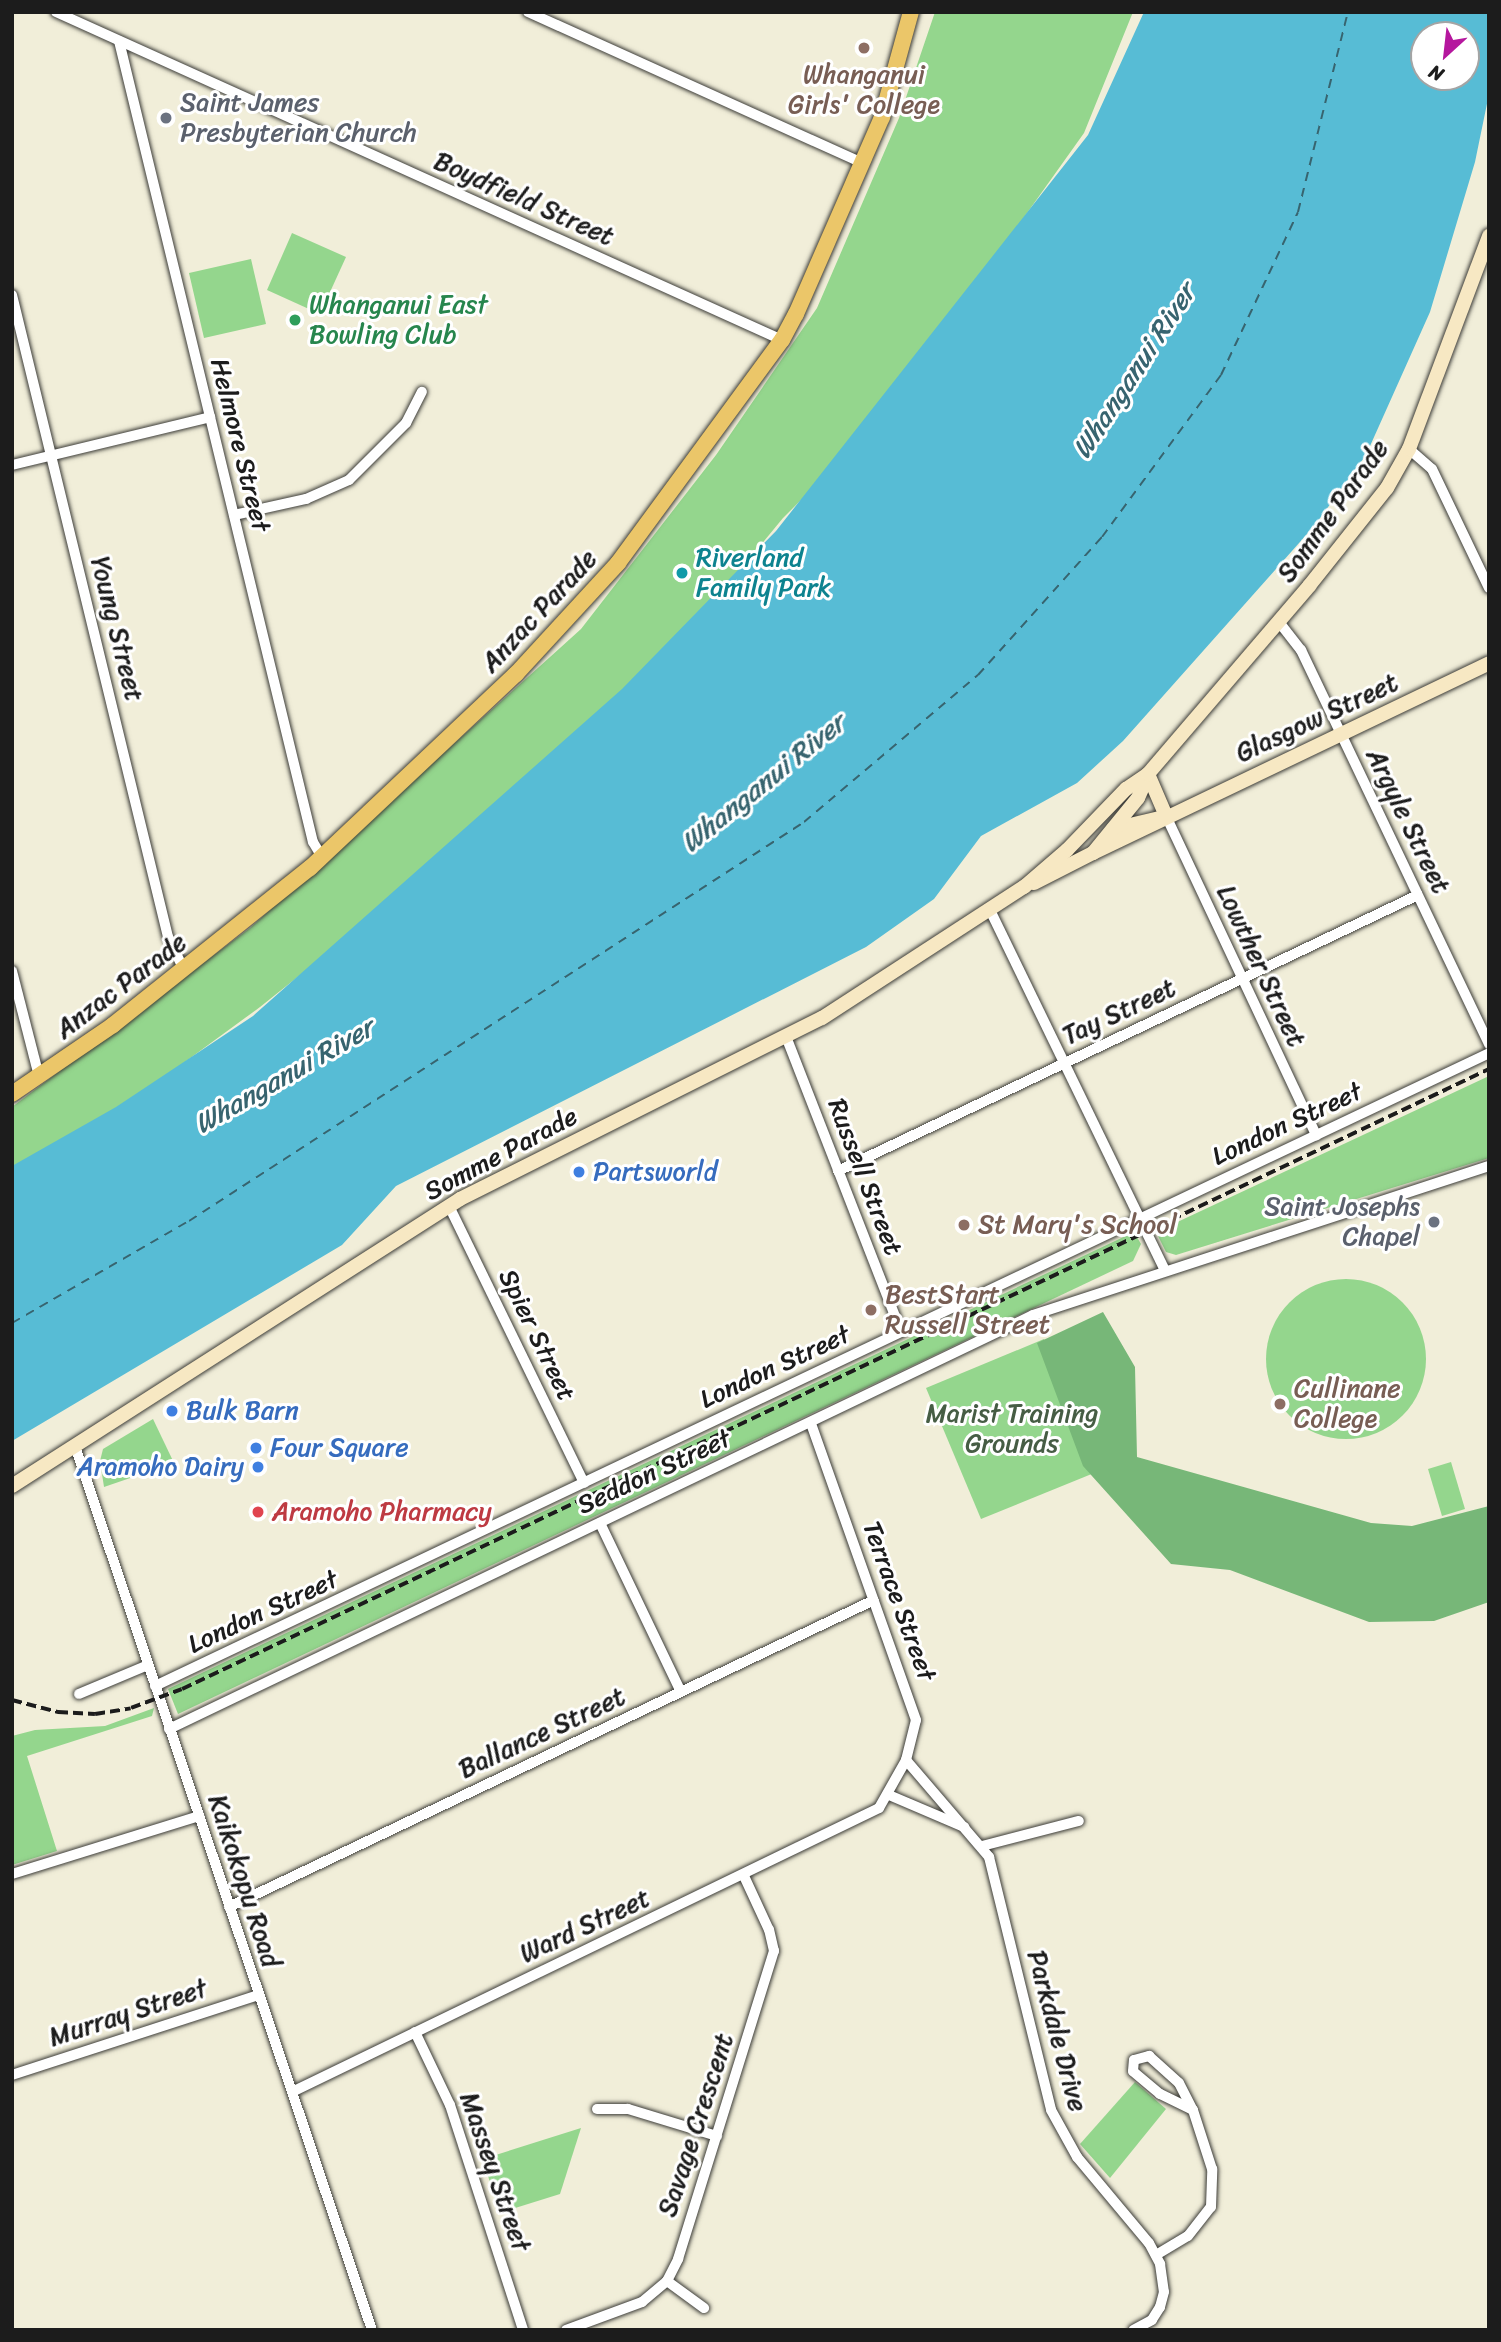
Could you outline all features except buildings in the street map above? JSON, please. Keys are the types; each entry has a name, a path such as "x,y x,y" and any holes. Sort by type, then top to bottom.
{"main road":[{"name":"Anzac Parade","path":"12,1094 184,970 322,857 561,627 618,563 782,340 889,97 911,12"},
{"name":"Somme Parade","path":"1024,887 1068,850 1126,789 1148,774 1279,622 1387,488 1409,449 1489,236"},
{"name":"Glasgow Street","path":"1093,853 1489,663"},
{"name":"Somme Parade","path":"12,1486 449,1206 787,1039 989,908 1024,887 1093,853 1138,798 1148,774"},
{"path":"1148,774 1166,817"},
{"name":"Glasgow Street","path":"1068,850 1115,828 1166,817"}],"street":[{"name":"Boydfield Street","path":"56,12 782,340"},
{"path":"528,12 862,163"},
{"name":"Helmore Street","path":"119,41 313,842 322,857"},
{"name":"Young Street","path":"12,295 168,937 184,970"},
{"path":"234,515 306,499 349,480 406,423 422,392"},
{"path":"12,465 210,417"},
{"path":"1409,449 1432,470 1489,588"},
{"name":"Argyle Street","path":"1279,622 1295,638 1489,1044"},
{"name":"Lowther Street","path":"1166,817 1316,1135"},
{"name":"Tay Street","path":"838,1171 1418,894"},
{"path":"989,908 1066,1062 1164,1269"},
{"path":"12,971 39,1076"},
{"name":"Russell Street","path":"787,1039 901,1332"},
{"name":"London Street","path":"155,1686 1489,1053"},
{"name":"Seddon Street","path":"169,1729 1033,1315 1164,1269 1489,1166"},
{"name":"Spier Street","path":"449,1206 584,1483"},
{"name":"Terrace Street","path":"811,1423 916,1720 906,1760 889,1795"},
{"name":"Kaikokopu Road","path":"75,1446 258,1995 294,2091 372,2330"},
{"path":"600,1523 681,1692"},
{"name":"Ballance Street","path":"229,1907 874,1600"},
{"path":"79,1695 148,1665"},
{"name":"Parkdale Drive","path":"906,1760 969,1830 982,1846 993,1867 1051,2110 1077,2157 1156,2255 1163,2299 1152,2320 1133,2330"},
{"name":"Parkdale Drive","path":"889,1795 969,1830"},
{"name":"Ward Street","path":"294,2091 869,1817 889,1795"},
{"path":"12,1874 199,1816"},
{"path":"982,1846 1079,1821"},
{"name":"Savage Crescent","path":"667,2281 717,2136 774,1951 769,1930 744,1876"},
{"name":"Murray Street","path":"12,2075 258,1995"},
{"name":"Massey Street","path":"415,2032 450,2105 523,2330"},
{"path":"1156,2255 1188,2236 1211,2207 1212,2169 1193,2110 1179,2083 1153,2059 1144,2055 1134,2060 1133,2071 1152,2088 1193,2110"},
{"path":"597,2109 628,2109 717,2136"},
{"path":"566,2330 623,2312 667,2281 704,2308"}],"green space":[{"name":"Riverland Family Park","path":"935,12 1133,12 1084,133 876,425 783,518 703,615 414,884 260,1007 92,1130 12,1172 12,1107 250,928 581,629 716,455 817,308 899,118"},
{"path":"292,233 346,257 320,314 267,290"},
{"path":"251,259 266,324 204,338 189,273"},
{"path":"1489,1076 1489,1158 1176,1255 1166,1252 1156,1232"},
{"path":"1134,1232 1141,1244 1133,1261 178,1714 168,1689"},
{"path":"1346,1279 1377,1285 1403,1302 1420,1328 1426,1359 1420,1390 1403,1416 1377,1433 1346,1439 1315,1433 1289,1416 1272,1390 1266,1359 1272,1328 1289,1302 1315,1285"},
{"path":"1103,1312 1135,1367 1137,1457 1371,1523 1412,1526 1489,1506 1489,1602 1434,1621 1369,1622 1230,1570 1171,1564 1083,1466 1037,1343"},
{"name":"Marist Training Grounds","path":"1044,1339 1099,1471 981,1519 926,1388"},
{"path":"153,1419 174,1463 104,1487 100,1461 103,1449"},
{"path":"1451,1462 1465,1509 1442,1516 1428,1469"},
{"path":"154,1708 152,1716 27,1756 57,1851 12,1865 12,1736 35,1730 105,1726"},
{"path":"1135,2082 1166,2109 1110,2178 1080,2144"},
{"path":"581,2128 560,2194 499,2213 483,2159"}],"water":[{"name":"Whanganui River","path":"1144,12 1489,12 1489,94 1475,162 1430,312 1366,455 1315,525 1123,741 1077,783 981,836 934,899 866,947 396,1186 342,1245 12,1441 12,1166 116,1107 253,1016 622,689 776,531 1088,135"}],"ferry route":[{"path":"12,1323 189,1221 804,822 978,675 1102,537 1221,375 1298,212 1348,12"}],"railway":[{"path":"12,1700 58,1712 95,1714 131,1708 182,1689 1489,1069"}],"place":[{"name":"Whanganui Girls' College","path":"864,48"},
{"name":"Saint James Presbyterian Church","path":"166,118"},
{"name":"Whanganui East Bowling Club","path":"295,320"},
{"name":"Riverland Family Park","path":"682,573"},
{"name":"Partsworld","path":"579,1172"},
{"name":"Saint Josephs Chapel","path":"1434,1222"},
{"name":"St Mary's School","path":"964,1225"},
{"name":"BestStart Russell Street","path":"871,1310"},
{"name":"Cullinane College","path":"1280,1404"},
{"name":"Bulk Barn","path":"172,1411"},
{"name":"Four Square","path":"256,1448"},
{"name":"Aramoho Dairy","path":"258,1467"},
{"name":"Aramoho Pharmacy","path":"258,1512"}]}
